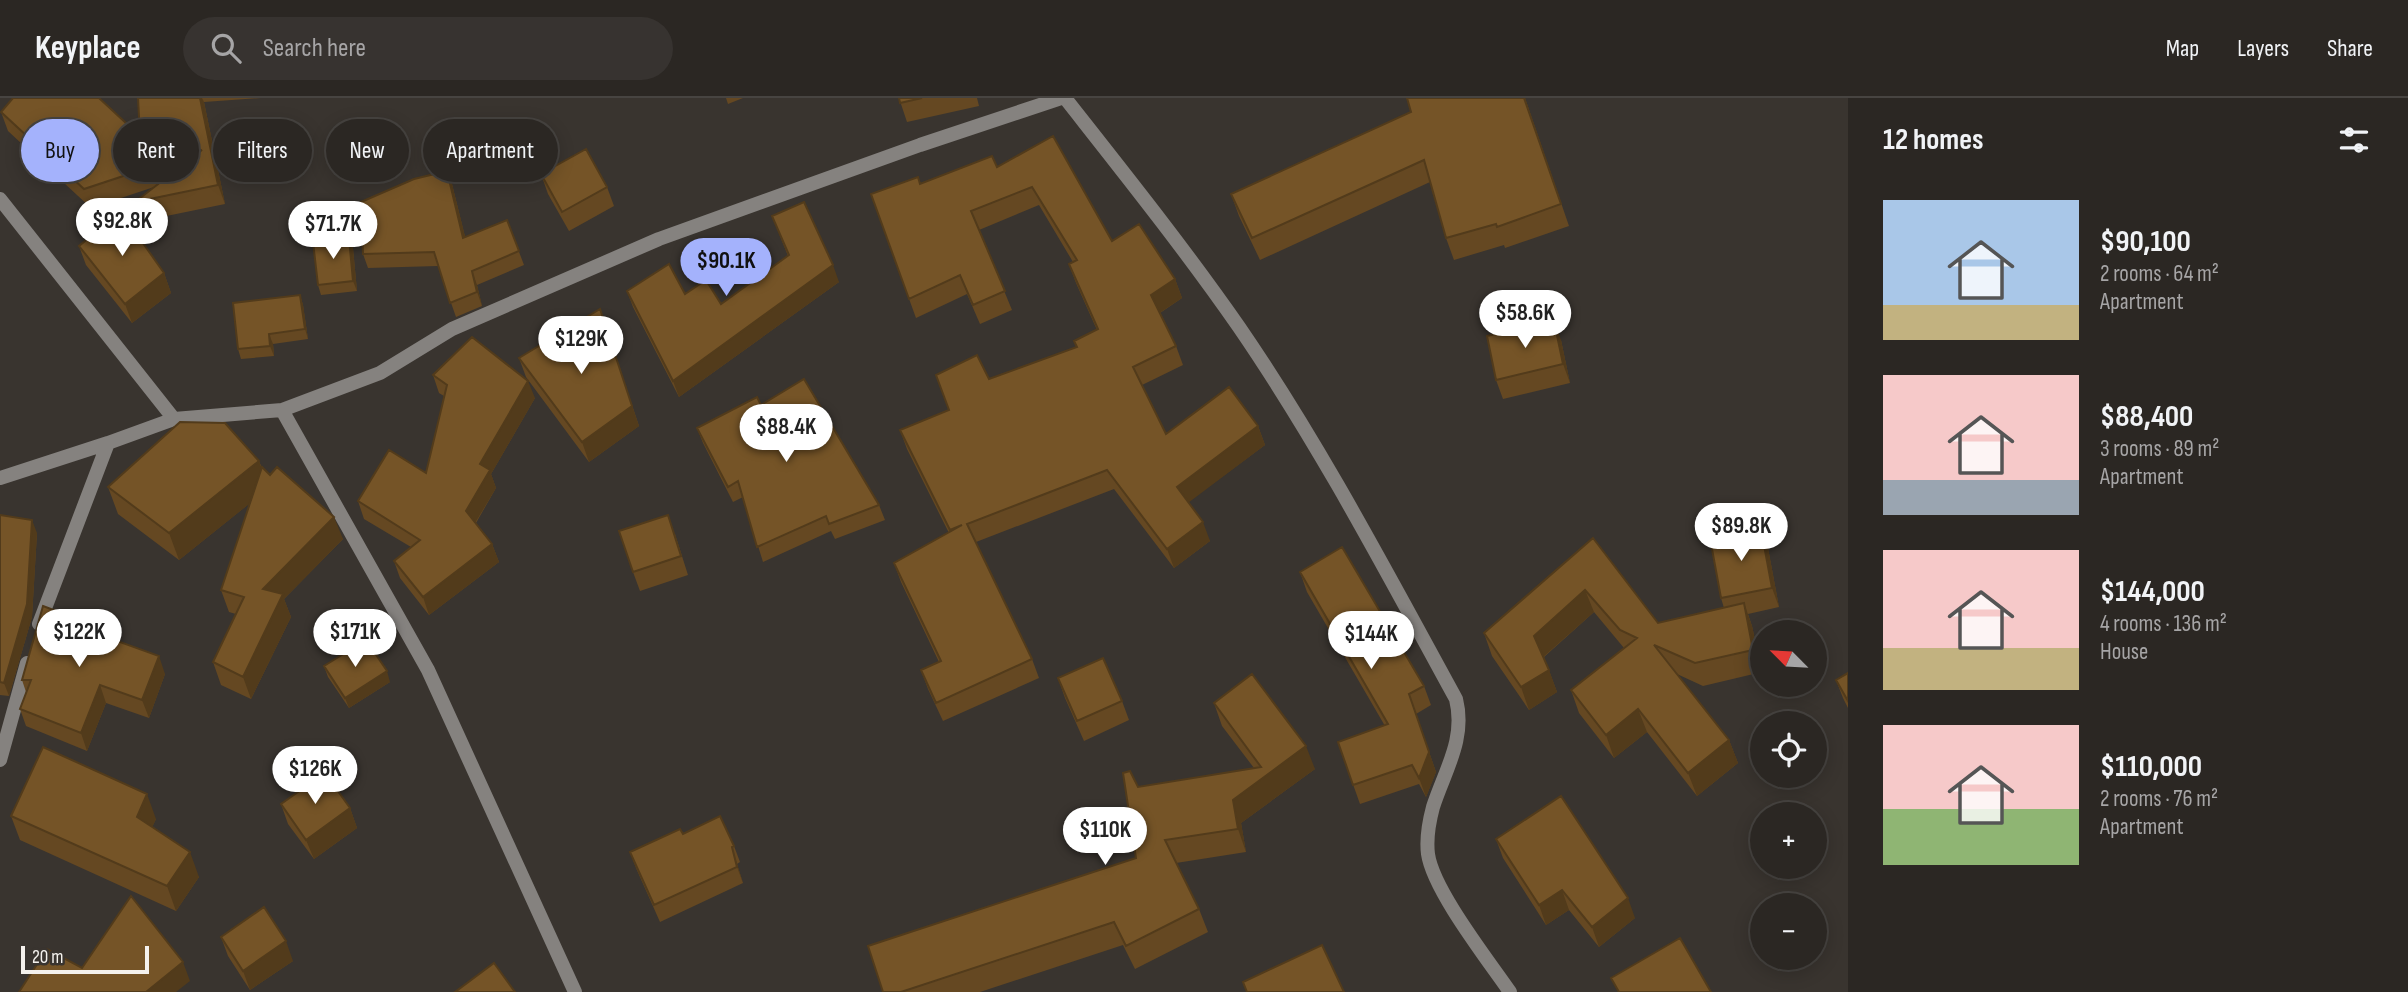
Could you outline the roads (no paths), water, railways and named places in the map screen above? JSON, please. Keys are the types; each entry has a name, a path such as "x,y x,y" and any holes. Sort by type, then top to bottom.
{"street":[{"path":"0,478 174,419 282,410 380,373 452,329 659,239 920,145 1063,98 1138,189 1239,327 1344,494 1456,699 1460,716 1459,733 1433,807 1427,836 1428,857 1444,892 1510,992"},
{"path":"0,199 174,419"},
{"path":"282,410 428,670 575,992"},
{"path":"0,760 45,605 108,443"}]}
